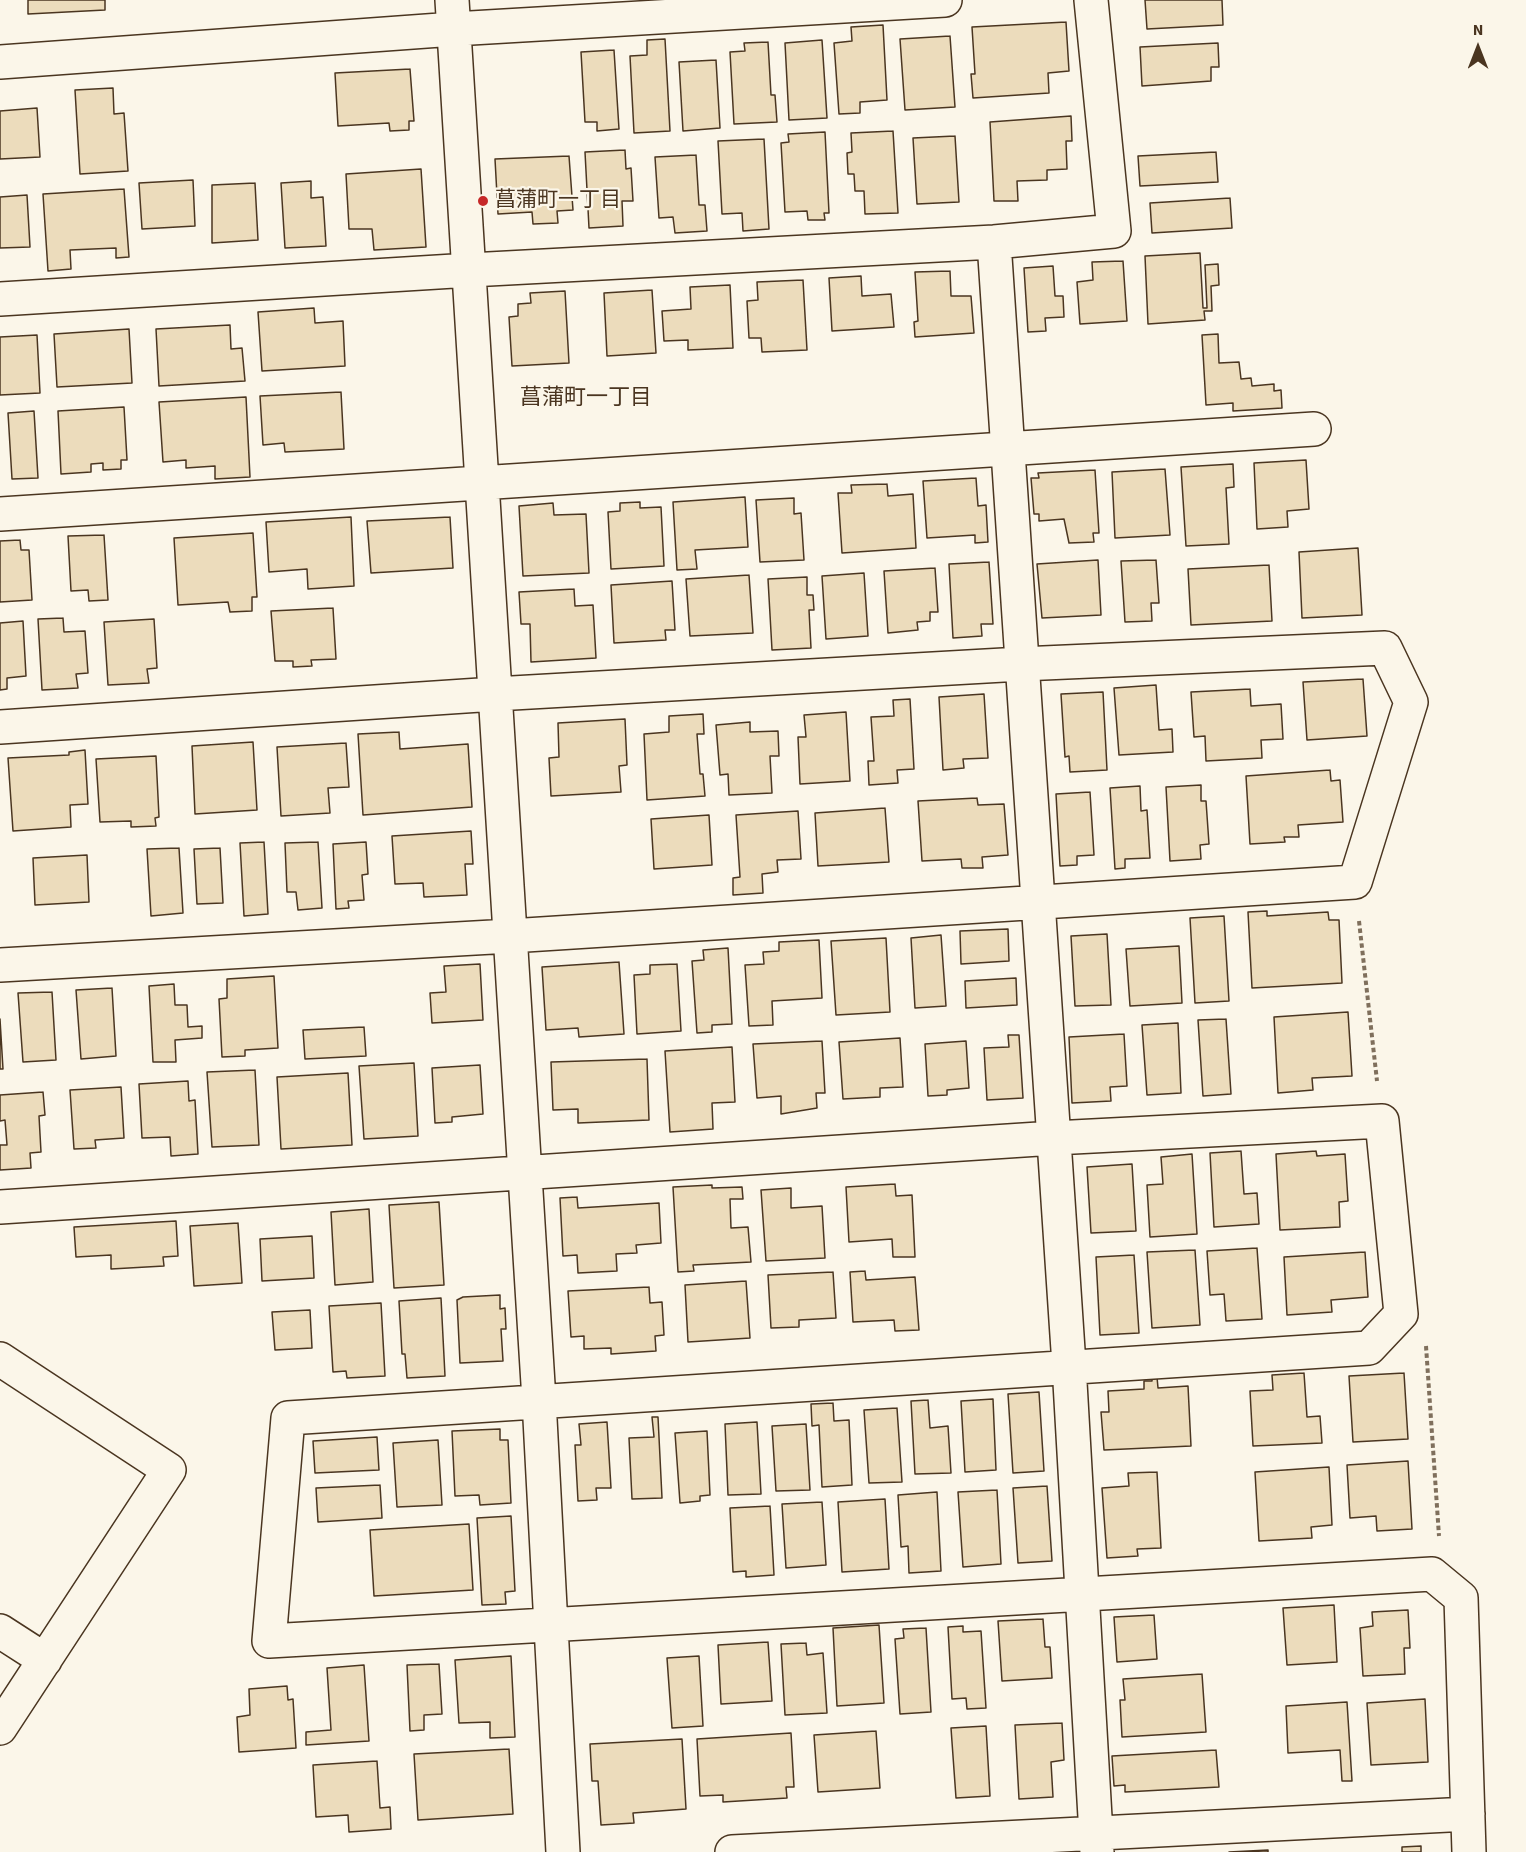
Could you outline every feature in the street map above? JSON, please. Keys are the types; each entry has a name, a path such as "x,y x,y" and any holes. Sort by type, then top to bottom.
{"street":[{"path":"0,62 453,15 945,0"},
{"path":"0,299 470,270 994,242 1113,231 1091,0"},
{"path":"453,15 539,1400 549,1625 563,1852"},
{"path":"994,242 1069,1365 1080,1594 1096,1842"},
{"path":"0,514 1314,429"},
{"path":"0,727 495,694 1021,664 1385,648 1412,702 1355,882 510,936 0,965"},
{"path":"0,1207 1054,1138 1382,1121 1401,1314 1369,1348 1069,1365 288,1418 269,1641 1432,1574 1461,1598 1469,1852"},
{"path":"0,1359 169,1470 0,1728"},
{"path":"0,1631 45,1660"},
{"path":"732,1852 1096,1842 1468,1814"}],"path":[{"path":"1355,882 1382,1121"},
{"path":"1401,1314 1425,1336 1440,1534 1432,1574"}],"building":[{"path":"28,0 105,0 105,10 28,14"},
{"path":"1145,0 1222,0 1223,25 1147,29"},
{"path":"1066,22 1069,71 1048,73 1049,93 973,98 971,74 975,74 972,27"},
{"path":"883,25 887,100 860,102 860,113 839,114 834,43 852,41 851,27"},
{"path":"950,36 955,107 905,110 900,39"},
{"path":"665,39 670,131 634,133 630,56 647,55 647,40"},
{"path":"822,40 827,118 789,120 785,43"},
{"path":"768,42 771,95 775,95 777,122 734,124 730,52 745,51 744,43"},
{"path":"1218,43 1219,67 1211,67 1211,81 1142,86 1140,47"},
{"path":"614,50 619,129 597,131 597,122 585,122 581,52"},
{"path":"716,60 720,128 683,131 679,62"},
{"path":"410,69 414,121 409,121 409,130 390,131 389,123 338,126 335,73"},
{"path":"113,88 114,114 124,113 128,171 80,174 75,90"},
{"path":"37,108 40,157 0,159 0,111"},
{"path":"1071,116 1072,141 1066,141 1067,169 1047,170 1047,180 1017,181 1018,201 994,201 990,122"},
{"path":"893,131 898,213 865,214 864,191 855,191 854,174 848,174 847,153 852,152 851,133"},
{"path":"825,132 829,213 824,213 825,220 808,220 807,211 785,212 781,143 789,142 788,134"},
{"path":"955,136 959,202 917,204 913,138"},
{"path":"764,139 769,229 743,231 742,213 722,214 718,141"},
{"path":"625,150 626,169 631,168 633,201 622,201 623,226 589,228 585,152"},
{"path":"1216,152 1218,182 1140,186 1138,156"},
{"path":"696,155 699,205 705,205 707,231 675,233 673,217 659,218 655,157"},
{"path":"569,156 573,210 557,211 558,223 533,224 532,212 498,214 495,159"},
{"path":"421,169 426,247 374,250 372,229 349,229 346,174"},
{"path":"193,180 195,226 142,229 139,183"},
{"path":"311,181 311,198 323,197 326,246 285,248 281,183"},
{"path":"255,183 258,240 212,243 212,185"},
{"path":"124,189 129,257 116,258 116,248 70,250 71,269 48,271 43,194"},
{"path":"27,195 30,247 0,248 0,197"},
{"path":"1230,198 1232,228 1152,233 1150,203"},
{"path":"1200,253 1203,308 1207,308 1205,265 1218,264 1219,285 1211,286 1212,311 1204,311 1205,320 1148,324 1145,256"},
{"path":"1123,261 1127,321 1080,324 1077,282 1093,280 1092,262"},
{"path":"1053,266 1055,296 1063,296 1064,317 1045,318 1046,331 1028,332 1024,268"},
{"path":"950,271 951,296 971,296 974,333 915,337 914,322 918,321 915,272"},
{"path":"861,276 862,296 891,294 894,327 832,331 829,278"},
{"path":"803,280 807,350 762,352 761,338 749,338 747,301 758,300 757,282"},
{"path":"730,285 733,348 688,350 688,340 664,341 662,311 691,309 690,287"},
{"path":"652,290 656,353 607,356 604,293"},
{"path":"565,291 569,363 512,366 509,317 518,316 518,304 531,303 530,293"},
{"path":"314,308 315,323 343,321 345,366 262,371 258,312"},
{"path":"230,325 231,349 242,348 245,381 159,386 156,329"},
{"path":"129,329 132,383 57,387 54,334"},
{"path":"1218,334 1219,363 1239,362 1241,379 1251,378 1252,386 1274,384 1274,391 1281,390 1282,408 1233,411 1233,403 1206,405 1202,335"},
{"path":"37,335 40,393 0,395 0,337"},
{"path":"341,392 344,449 285,452 284,443 263,445 260,396"},
{"path":"246,397 250,477 215,479 215,466 186,468 186,460 163,462 159,402"},
{"path":"124,407 127,460 121,460 121,469 103,470 103,463 91,464 91,472 61,474 58,411"},
{"path":"34,411 38,478 12,479 8,413"},
{"path":"1306,460 1309,509 1287,511 1288,527 1257,529 1254,463"},
{"path":"1233,464 1234,487 1226,488 1229,544 1186,546 1181,467"},
{"path":"1165,469 1170,535 1115,538 1112,472"},
{"path":"1095,470 1099,533 1093,533 1094,542 1069,543 1064,519 1039,521 1039,514 1034,514 1031,478 1039,478 1038,473"},
{"path":"976,478 978,506 986,505 988,542 975,543 975,535 927,538 923,481"},
{"path":"887,484 888,496 913,494 916,548 842,553 838,493 852,493 851,485"},
{"path":"745,497 748,547 695,550 697,569 677,570 673,502"},
{"path":"794,498 794,514 801,513 804,560 760,562 756,500"},
{"path":"640,502 640,508 661,507 664,566 611,569 608,512 620,511 620,503"},
{"path":"553,503 554,515 586,514 589,573 523,576 519,506"},
{"path":"351,517 354,586 308,589 307,569 269,572 266,522"},
{"path":"450,517 453,568 371,573 367,521"},
{"path":"253,533 257,597 252,597 252,611 230,612 228,602 178,605 174,538"},
{"path":"104,535 108,600 89,601 88,590 71,591 68,536"},
{"path":"20,540 21,550 29,550 32,600 0,602 0,541"},
{"path":"1358,548 1362,615 1302,618 1299,552"},
{"path":"1098,560 1101,615 1042,618 1037,564"},
{"path":"1156,560 1159,603 1151,603 1152,621 1125,622 1121,561"},
{"path":"989,562 993,624 981,624 982,636 953,638 949,564"},
{"path":"1269,565 1272,621 1191,625 1188,569"},
{"path":"935,568 938,612 930,612 930,621 917,622 918,630 888,633 884,571"},
{"path":"864,573 868,636 826,639 822,576"},
{"path":"749,575 753,633 690,636 686,579"},
{"path":"807,577 807,595 813,595 814,610 809,610 811,648 772,650 768,579"},
{"path":"672,581 675,630 665,630 666,640 614,643 611,585"},
{"path":"574,589 575,606 593,605 596,658 531,662 530,624 521,624 519,592"},
{"path":"333,608 336,659 311,660 312,666 293,667 293,661 275,661 271,611"},
{"path":"63,618 64,632 85,631 88,673 76,674 78,688 42,690 38,619"},
{"path":"154,619 157,668 147,669 149,683 108,685 104,622"},
{"path":"23,621 26,676 7,678 7,689 0,690 0,623"},
{"path":"1363,679 1367,736 1307,740 1303,682"},
{"path":"1156,685 1159,730 1172,729 1173,752 1119,755 1114,688"},
{"path":"1250,689 1251,706 1281,704 1283,739 1261,740 1262,758 1206,761 1205,736 1194,737 1191,692"},
{"path":"1103,692 1107,770 1070,772 1069,756 1065,757 1061,694"},
{"path":"984,694 988,758 963,759 964,768 943,770 939,697"},
{"path":"910,699 914,769 897,770 898,783 869,785 868,761 874,761 871,717 894,716 893,700"},
{"path":"846,712 850,781 800,784 798,737 806,737 804,715"},
{"path":"703,714 704,734 697,734 700,774 703,774 705,796 647,800 644,734 669,732 669,716"},
{"path":"625,719 627,765 619,766 621,792 551,796 549,758 559,757 558,723"},
{"path":"750,722 750,732 778,731 779,756 770,756 772,793 729,795 728,774 720,775 716,725"},
{"path":"399,732 400,749 468,744 472,807 363,815 358,734"},
{"path":"253,742 257,810 195,814 192,746"},
{"path":"346,743 349,787 328,788 330,813 281,816 277,747"},
{"path":"85,750 88,804 70,805 71,827 13,831 8,758 69,755 69,752"},
{"path":"156,756 159,817 155,818 156,826 131,827 131,821 100,822 96,759"},
{"path":"1330,770 1331,781 1340,780 1343,822 1298,825 1299,837 1284,837 1285,842 1250,844 1246,776"},
{"path":"1201,785 1201,801 1206,801 1209,844 1200,845 1201,859 1170,861 1166,787"},
{"path":"1140,786 1141,811 1147,810 1150,858 1125,859 1125,868 1115,869 1110,788"},
{"path":"1090,792 1094,855 1077,856 1077,865 1060,866 1056,794"},
{"path":"977,798 978,805 1004,804 1008,855 982,857 983,868 962,868 961,859 922,861 918,801"},
{"path":"885,808 889,862 818,866 815,813"},
{"path":"798,811 801,859 777,860 778,872 762,874 763,893 733,895 733,878 740,877 736,815"},
{"path":"709,815 712,865 654,869 651,819"},
{"path":"471,831 473,864 465,864 467,895 424,897 423,883 395,884 392,836"},
{"path":"264,842 268,914 244,916 240,843"},
{"path":"318,842 322,908 298,910 296,892 287,892 285,843"},
{"path":"366,842 368,874 362,875 364,900 348,901 349,908 336,909 333,844"},
{"path":"179,848 183,913 151,916 147,849"},
{"path":"220,848 223,903 197,904 194,849"},
{"path":"87,855 89,902 35,905 33,858"},
{"path":"1267,911 1267,916 1328,912 1329,920 1339,920 1342,983 1252,988 1248,912"},
{"path":"1224,916 1229,1001 1195,1003 1190,918"},
{"path":"1008,929 1009,961 961,964 960,931"},
{"path":"1107,934 1111,1005 1075,1006 1071,936"},
{"path":"941,935 946,1006 915,1008 911,938"},
{"path":"886,938 890,1012 836,1015 831,941"},
{"path":"819,940 822,998 772,1001 773,1025 749,1026 745,965 764,964 763,952 779,951 779,942"},
{"path":"1179,946 1182,1003 1130,1006 1126,949"},
{"path":"728,948 732,1024 712,1025 712,1032 697,1033 692,961 704,960 703,950"},
{"path":"619,962 624,1034 579,1037 578,1028 546,1030 542,967"},
{"path":"480,964 483,1020 432,1023 430,993 446,992 444,966"},
{"path":"677,964 681,1031 637,1034 634,975 650,974 650,965"},
{"path":"274,976 278,1048 245,1050 245,1056 222,1057 219,999 227,998 227,979"},
{"path":"1016,978 1017,1005 966,1008 965,981"},
{"path":"174,984 175,1005 187,1005 188,1027 202,1026 202,1038 175,1040 176,1062 153,1062 149,986"},
{"path":"112,988 116,1056 81,1059 76,990"},
{"path":"52,992 56,1060 23,1062 18,993"},
{"path":"1348,1012 1352,1076 1312,1078 1313,1090 1278,1093 1274,1017"},
{"path":"0,1019 3,1069 0,1069"},
{"path":"1226,1019 1231,1094 1203,1096 1198,1020"},
{"path":"1178,1023 1181,1093 1147,1095 1142,1025"},
{"path":"364,1027 366,1056 305,1059 303,1030"},
{"path":"1124,1034 1127,1086 1110,1087 1111,1101 1072,1103 1069,1037"},
{"path":"1008,1035 1019,1035 1023,1098 987,1100 984,1048 1009,1047"},
{"path":"900,1038 903,1087 880,1088 880,1097 843,1099 839,1042"},
{"path":"822,1041 825,1093 816,1093 817,1108 781,1114 781,1096 757,1098 753,1044"},
{"path":"966,1041 969,1088 947,1090 947,1095 928,1096 925,1044"},
{"path":"732,1047 735,1102 712,1103 713,1129 670,1132 665,1051"},
{"path":"647,1059 649,1120 578,1123 578,1109 553,1110 551,1062"},
{"path":"414,1063 418,1136 364,1139 359,1066"},
{"path":"480,1065 483,1114 452,1117 452,1122 435,1123 432,1068"},
{"path":"255,1070 259,1145 212,1147 207,1072"},
{"path":"348,1073 352,1145 281,1149 277,1077"},
{"path":"188,1081 189,1101 195,1100 198,1154 171,1156 170,1137 142,1138 139,1084"},
{"path":"121,1087 124,1138 95,1140 96,1148 74,1149 70,1090"},
{"path":"43,1092 45,1115 39,1116 41,1152 30,1153 31,1168 0,1170 0,1145 7,1145 5,1120 0,1121 0,1095"},
{"path":"1241,1151 1244,1194 1257,1193 1259,1224 1214,1227 1210,1153"},
{"path":"1316,1151 1317,1156 1345,1154 1348,1201 1339,1202 1340,1227 1280,1230 1276,1154"},
{"path":"1192,1154 1197,1234 1150,1237 1147,1185 1163,1184 1161,1157"},
{"path":"1132,1164 1136,1231 1091,1233 1087,1167"},
{"path":"895,1184 896,1196 912,1195 915,1257 893,1257 892,1239 849,1242 846,1187"},
{"path":"712,1185 712,1188 742,1187 743,1199 730,1199 731,1228 748,1227 751,1262 693,1265 694,1271 678,1272 673,1187"},
{"path":"791,1188 791,1208 822,1206 825,1258 766,1261 761,1190"},
{"path":"577,1197 578,1208 659,1203 661,1243 636,1245 637,1253 616,1254 617,1271 578,1273 577,1255 563,1256 560,1198"},
{"path":"439,1202 444,1285 394,1288 389,1205"},
{"path":"369,1209 373,1282 335,1285 331,1212"},
{"path":"176,1221 178,1256 163,1257 164,1266 111,1269 111,1255 76,1257 74,1227"},
{"path":"238,1223 242,1283 194,1286 190,1226"},
{"path":"312,1236 314,1278 262,1281 260,1239"},
{"path":"1257,1248 1262,1319 1226,1321 1224,1294 1210,1295 1207,1251"},
{"path":"1195,1250 1200,1325 1152,1328 1147,1252"},
{"path":"1365,1252 1368,1297 1331,1300 1332,1312 1287,1315 1284,1257"},
{"path":"1134,1255 1139,1333 1100,1335 1096,1257"},
{"path":"865,1271 866,1280 915,1277 919,1330 895,1331 894,1320 853,1322 850,1272"},
{"path":"833,1272 836,1318 799,1320 799,1327 771,1328 768,1275"},
{"path":"746,1281 750,1338 688,1342 685,1285"},
{"path":"649,1287 650,1303 662,1302 664,1335 655,1336 656,1351 611,1354 611,1348 584,1349 584,1336 571,1337 568,1291"},
{"path":"500,1295 500,1309 505,1308 506,1329 501,1329 503,1361 460,1363 457,1300 463,1297"},
{"path":"441,1298 445,1376 407,1378 405,1354 402,1354 399,1301"},
{"path":"381,1303 385,1376 347,1378 346,1371 333,1372 329,1306"},
{"path":"310,1310 312,1348 275,1350 272,1312"},
{"path":"1304,1373 1307,1417 1320,1416 1322,1443 1253,1446 1250,1391 1273,1390 1272,1375"},
{"path":"1404,1373 1408,1439 1353,1442 1349,1376"},
{"path":"1157,1377 1158,1388 1188,1386 1191,1446 1104,1450 1101,1412 1109,1412 1108,1391 1144,1389 1144,1381 1152,1381 1152,1378"},
{"path":"1039,1392 1044,1471 1013,1473 1008,1394"},
{"path":"993,1399 996,1470 965,1472 961,1401"},
{"path":"928,1400 930,1428 948,1426 951,1473 915,1474 911,1401"},
{"path":"833,1403 834,1421 849,1420 852,1485 822,1487 819,1425 812,1426 811,1404"},
{"path":"897,1408 902,1482 869,1483 864,1410"},
{"path":"652,1417 658,1417 662,1498 632,1499 629,1438 654,1437"},
{"path":"607,1422 611,1488 596,1488 597,1500 578,1501 575,1445 581,1445 579,1424"},
{"path":"757,1422 761,1494 728,1495 725,1424"},
{"path":"806,1424 810,1490 776,1491 772,1426"},
{"path":"500,1429 500,1440 508,1440 511,1503 480,1505 479,1495 455,1496 452,1431"},
{"path":"707,1431 710,1495 700,1496 700,1501 680,1503 675,1433"},
{"path":"377,1437 379,1470 315,1473 313,1441"},
{"path":"438,1440 442,1505 397,1507 393,1443"},
{"path":"1408,1461 1412,1529 1377,1531 1376,1516 1350,1518 1347,1465"},
{"path":"1329,1467 1332,1525 1311,1527 1312,1538 1259,1541 1255,1472"},
{"path":"1157,1472 1161,1548 1137,1549 1138,1556 1107,1558 1102,1488 1129,1486 1128,1473"},
{"path":"380,1485 382,1518 318,1522 316,1488"},
{"path":"1047,1486 1052,1561 1018,1563 1013,1488"},
{"path":"997,1490 1001,1564 963,1567 958,1492"},
{"path":"937,1492 941,1571 909,1573 908,1546 901,1547 898,1495"},
{"path":"885,1499 889,1569 842,1572 838,1502"},
{"path":"822,1502 826,1565 786,1568 782,1504"},
{"path":"770,1506 774,1575 746,1577 746,1571 733,1572 730,1508"},
{"path":"511,1516 515,1591 505,1592 506,1604 482,1605 477,1518"},
{"path":"469,1524 473,1590 374,1596 370,1530"},
{"path":"1334,1605 1337,1662 1287,1665 1283,1608"},
{"path":"1408,1610 1410,1648 1404,1648 1405,1674 1363,1676 1360,1628 1373,1626 1372,1612"},
{"path":"1154,1615 1157,1659 1117,1662 1114,1617"},
{"path":"1043,1619 1045,1647 1050,1647 1052,1678 1002,1681 998,1621"},
{"path":"879,1625 884,1703 837,1706 833,1628"},
{"path":"963,1626 963,1632 981,1631 986,1708 967,1709 966,1698 952,1699 948,1627"},
{"path":"926,1628 931,1712 900,1714 895,1639 904,1638 903,1629"},
{"path":"768,1642 772,1701 721,1704 718,1645"},
{"path":"806,1643 807,1655 823,1653 827,1713 785,1715 781,1644"},
{"path":"511,1656 515,1737 490,1738 490,1722 459,1723 455,1660"},
{"path":"699,1656 703,1726 672,1728 667,1658"},
{"path":"439,1664 442,1714 424,1715 424,1730 410,1731 407,1665"},
{"path":"364,1665 369,1741 306,1745 306,1732 331,1730 327,1668"},
{"path":"1202,1674 1206,1732 1122,1737 1120,1700 1125,1700 1123,1679"},
{"path":"287,1686 288,1700 293,1699 296,1748 239,1752 237,1717 250,1715 249,1689"},
{"path":"1425,1699 1428,1762 1371,1765 1367,1703"},
{"path":"1347,1702 1352,1781 1342,1781 1340,1750 1288,1753 1286,1706"},
{"path":"1062,1723 1064,1760 1051,1762 1053,1797 1019,1799 1015,1725"},
{"path":"986,1726 990,1796 956,1798 951,1728"},
{"path":"876,1731 880,1788 818,1792 814,1735"},
{"path":"791,1733 794,1787 786,1787 787,1798 723,1802 723,1795 700,1796 697,1739"},
{"path":"682,1739 686,1809 633,1813 634,1823 601,1825 598,1781 592,1781 590,1744"},
{"path":"509,1749 513,1814 418,1820 414,1754"},
{"path":"1216,1750 1219,1787 1125,1792 1125,1785 1114,1786 1112,1756"},
{"path":"377,1761 380,1808 390,1807 391,1829 349,1832 348,1815 316,1817 313,1765"},
{"path":"1421,1846 1421,1852 1402,1852 1402,1847"},
{"path":"1268,1850 1268,1852 1229,1852"}],"place":[{"name":"菖蒲町一丁目","path":"483,201"}],"district":[{"name":"菖蒲町一丁目","path":"586,399"}]}
